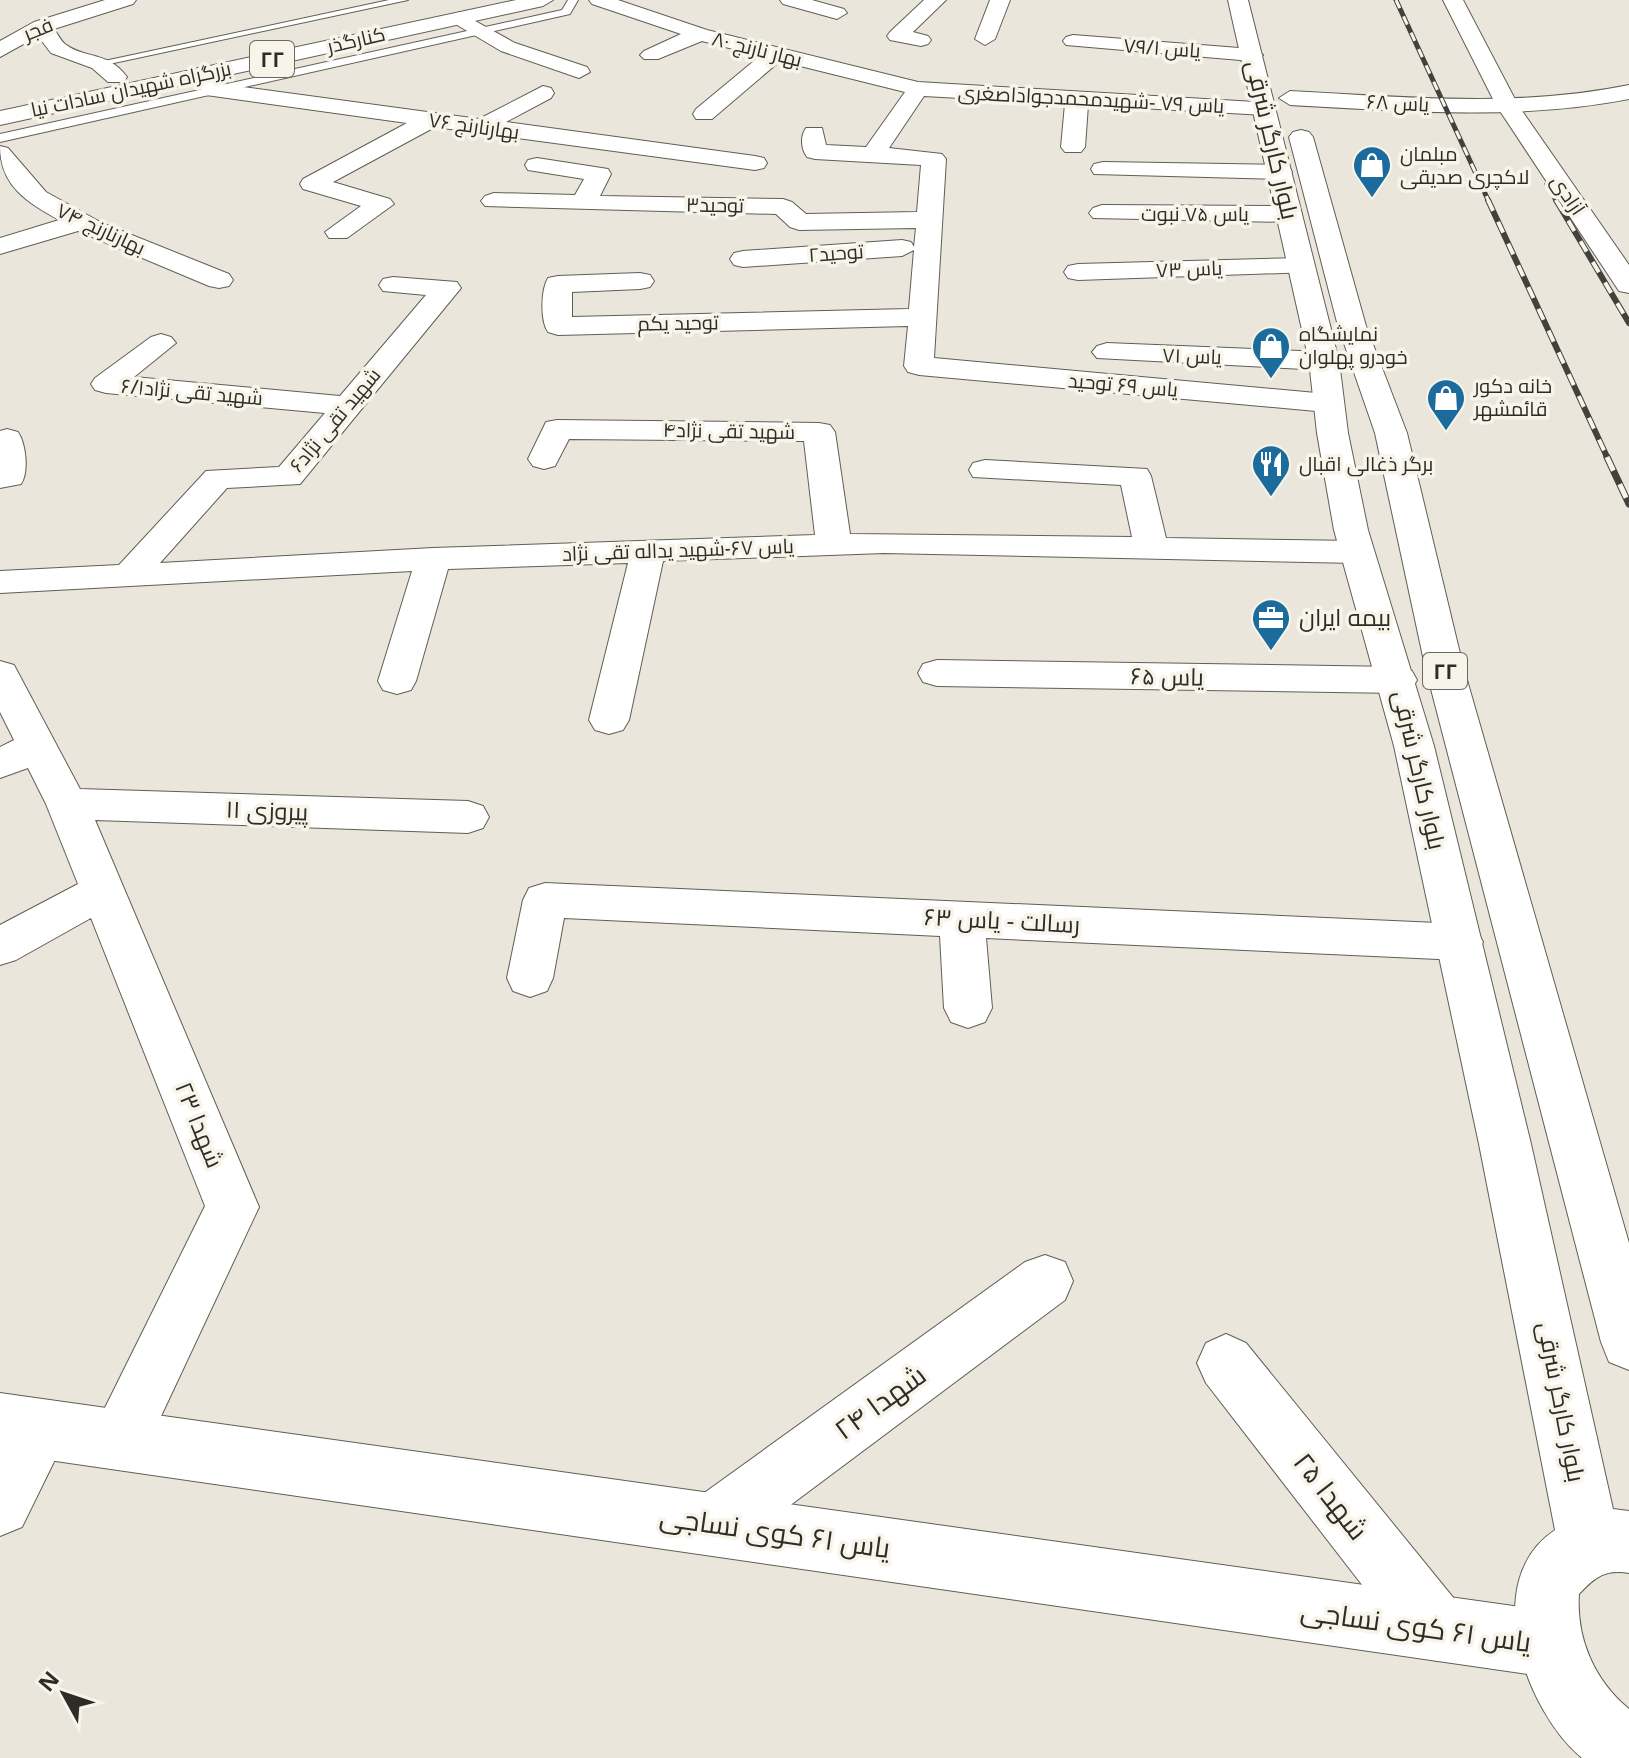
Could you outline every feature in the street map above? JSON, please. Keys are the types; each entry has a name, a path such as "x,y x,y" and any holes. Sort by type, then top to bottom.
{"main road":[{"name":"بزرگراه شهیدان سادات نیا","path":"0,102 108,70 478,0"},
{"name":"بزرگراه شهیدان سادات نیا","path":"0,118 206,82 543,0"},
{"name":"بهار نارنج ۸۰","path":"599,0 700,34 912,88"},
{"path":"790,0 837,13"},
{"path":"873,154 912,88 928,46 897,36 936,0"},
{"path":"985,39 1000,0"},
{"name":"بلوار کارگر شرقی","path":"1238,0 1252,55 1278,103 1391,433 1444,666 1629,1342"},
{"name":"بلوار کارگر شرقی","path":"1264,0 1278,103 1280,172 1324,361 1327,403 1357,552 1398,680 1540,1297 1609,1543"},
{"name":"آزادی","path":"1453,0 1507,105 1629,285"},
{"name":"فجر","path":"0,51 18,36 41,26 121,1"},
{"path":"459,18 508,47 579,72"},
{"path":"41,26 58,49 108,70"},
{"path":"651,55 700,34"},
{"name":"یاس ۷۹/۱","path":"1073,41 1252,55"},
{"path":"843,70 873,51"},
{"path":"704,114 776,53"},
{"name":"بهارنارنج ۷۶","path":"206,82 430,120 755,163"},
{"name":"یاس ۷۹ -شهیدمحمدجواداصغری","path":"912,88 1016,84 1077,98 1278,103"},
{"name":"یاس ۶۸","path":"1278,103 1507,105 1583,102 1629,92"},
{"path":"481,127 543,93"},
{"path":"1073,147 1077,98"},
{"path":"338,232 381,204 312,184 430,120"},
{"path":"814,133 815,152 934,159 922,317"},
{"name":"بهارنارنج ۷۴","path":"3,162 37,197 80,222 219,280"},
{"path":"537,165 599,174 583,203"},
{"path":"1103,169 1280,172"},
{"name":"توحید۳","path":"494,201 783,207 799,222 929,234"},
{"name":"یاس ۷۵ نبوت","path":"1102,213 1289,214"},
{"path":"0,246 80,222"},
{"name":"توحید۲","path":"743,259 929,234"},
{"name":"یاس ۷۳","path":"1078,272 1301,266"},
{"name":"توحید یکم","path":"640,281 558,284 558,326 922,317"},
{"name":"شهید تقی نژاد۶","path":"129,575 218,478 288,477 447,288 393,285"},
{"name":"یاس ۶۹ توحید","path":"922,317 919,366 1327,403"},
{"name":"شهید تقی نژاد۶/۱","path":"161,343 106,384 347,406"},
{"name":"یاس ۷۱","path":"1107,352 1324,361"},
{"name":"شهید تقی نژاد۴","path":"544,459 557,429 819,432 834,545"},
{"path":"0,478 9,477 7,439"},
{"path":"985,470 1135,476 1151,547"},
{"name":"یاس ۶۷-شهید یداله تقی نژاد","path":"0,582 433,559 834,545 1357,552"},
{"path":"609,720 648,551"},
{"path":"397,681 433,559"},
{"name":"یاس ۶۵","path":"937,673 1398,680"},
{"name":"شهدا ۲۳","path":"0,674 67,804 232,1207 119,1440"},
{"path":"0,764 38,746"},
{"name":"پیروزی ۱۱","path":"67,804 468,817"},
{"path":"0,947 103,891"},
{"name":"رسالت - یاس ۶۳","path":"530,978 545,900 1460,942"},
{"path":"962,919 968,1008"},
{"name":"شهدا ۲۴","path":"715,1523 1045,1281"},
{"name":"شهدا ۲۵","path":"1226,1363 1437,1629"},
{"path":"0,1505 20,1426"},
{"name":"یاس ۶۱ کوی نساجی","path":"20,1426 1549,1644"},
{"path":"1609,1543 1560,1563 1546,1599 1549,1644 1567,1687 1596,1725 1629,1750"}],"lane":[{"path":"108,70 403,0"},
{"name":"کنارگذر","path":"0,138 206,82 566,12 573,0"}],"railway":[{"path":"1396,0 1489,202"},
{"path":"1547,184 1557,202"},
{"path":"1488,200 1608,459"},
{"path":"1556,200 1629,323"},
{"path":"1607,457 1629,504"}],"place":[{"name":"مبلمان لاکچری صدیقی","path":"1372,199"},
{"name":"نمایشگاه خودرو پهلوان","path":"1271,380"},
{"name":"خانه دکور قائمشهر","path":"1446,432"},
{"name":"برگر ذغالی اقبال","path":"1271,498"},
{"name":"بیمه ایران","path":"1271,652"}]}
